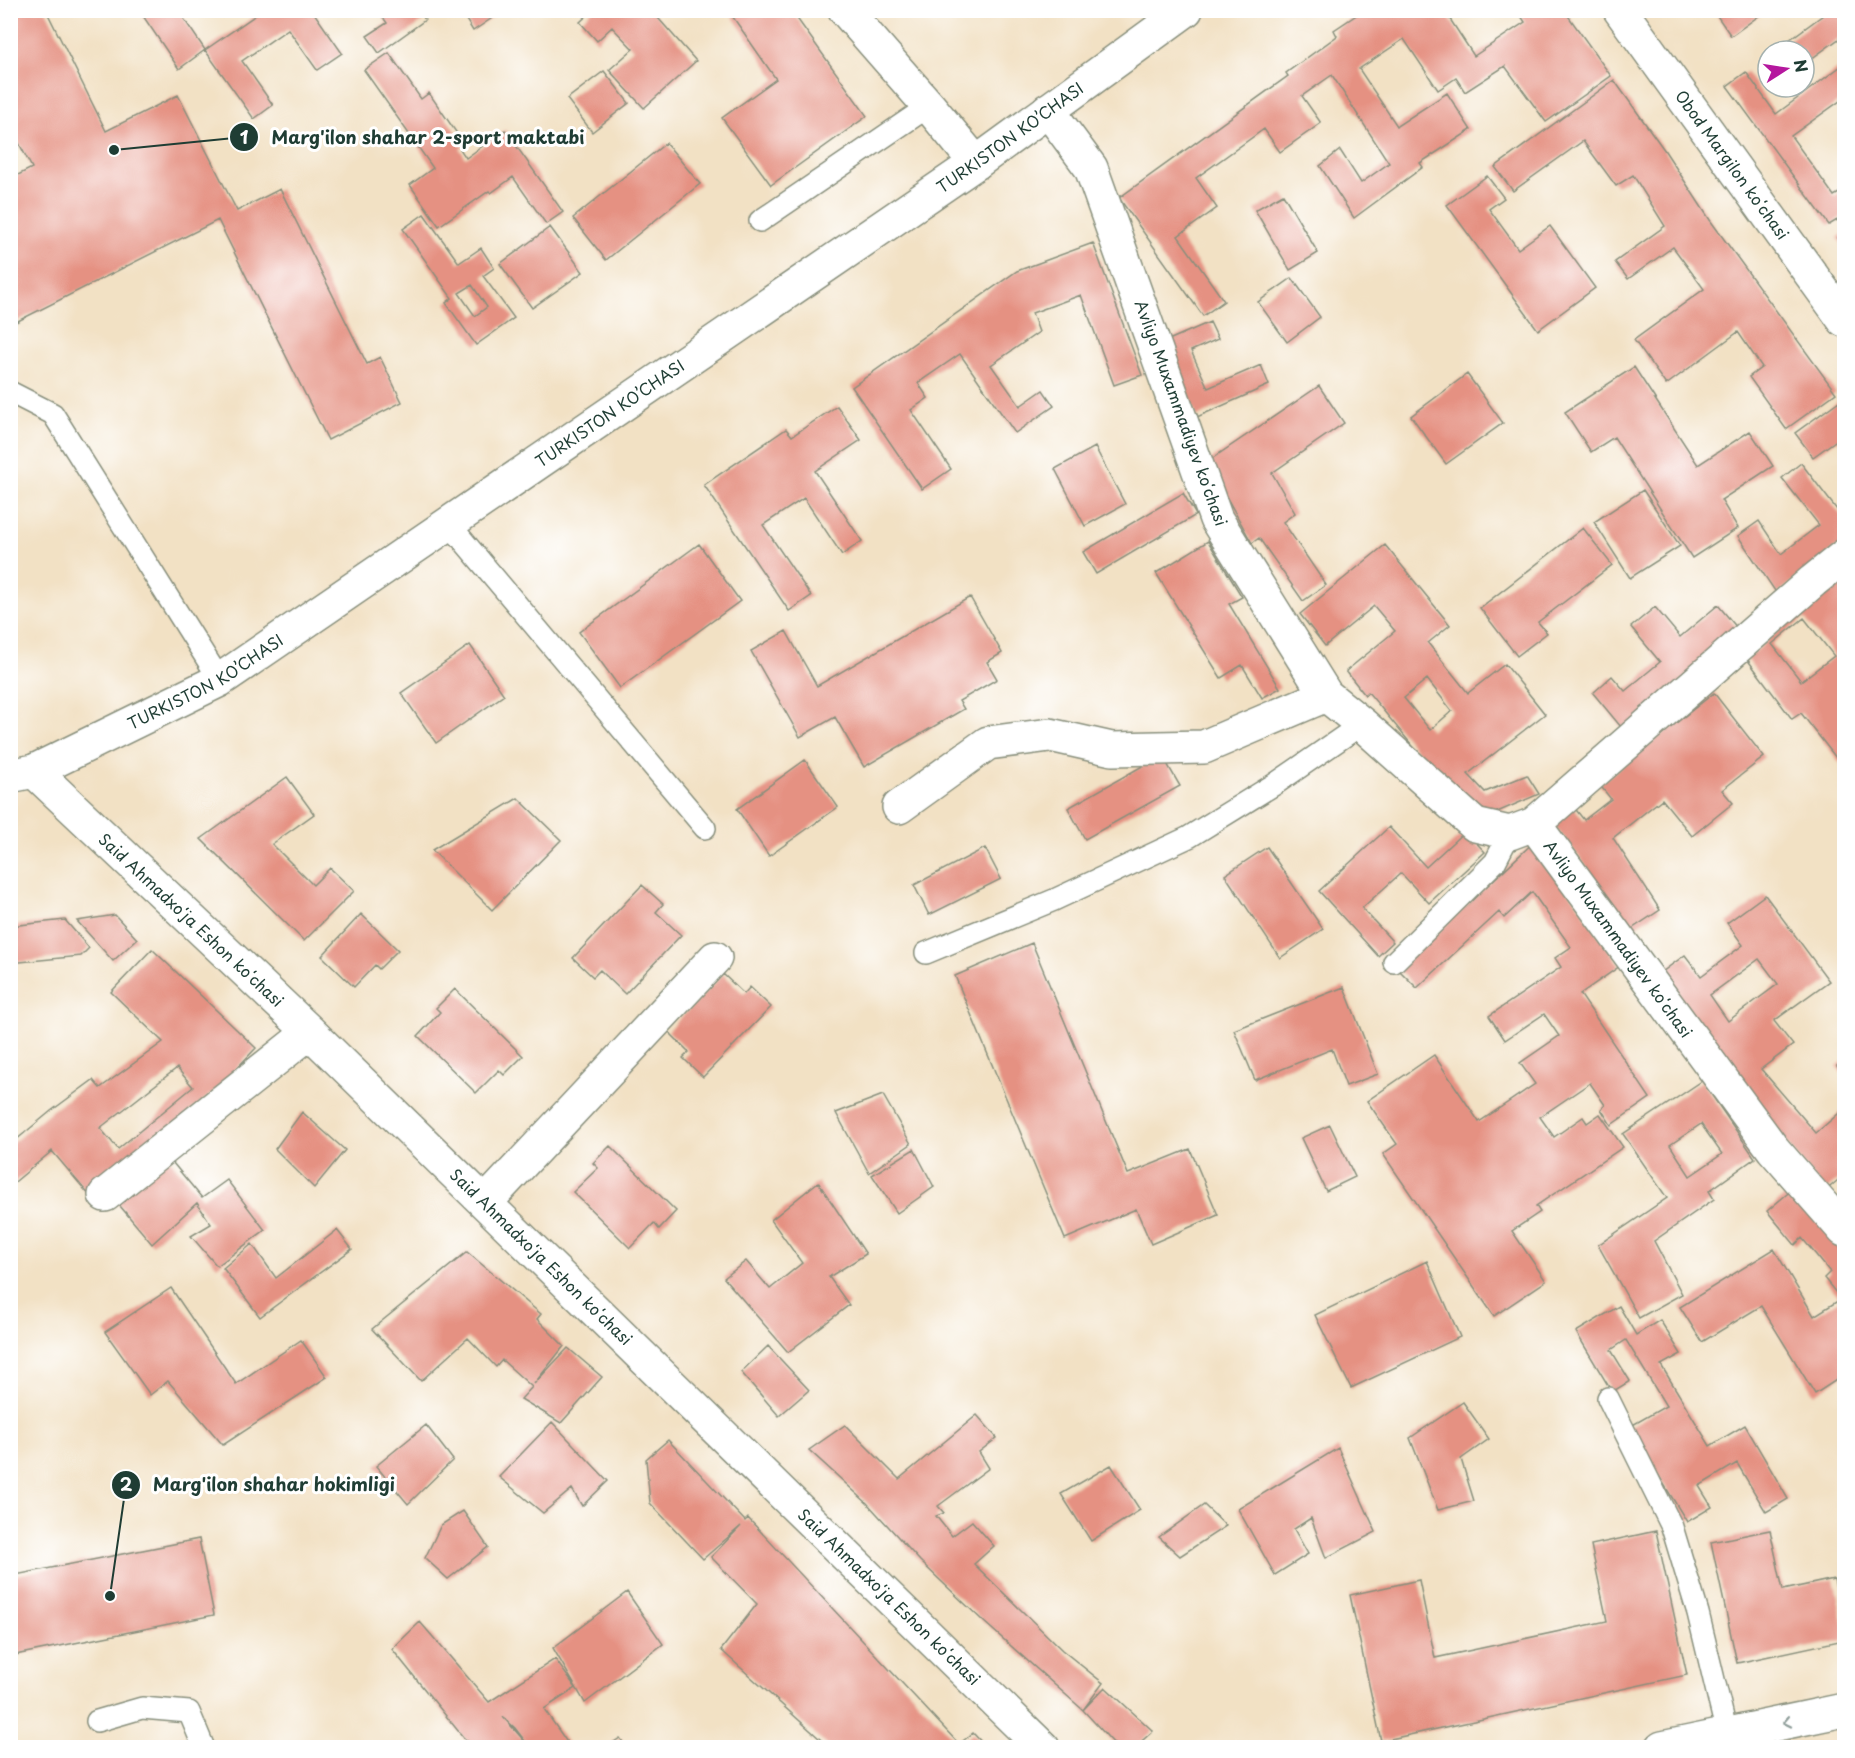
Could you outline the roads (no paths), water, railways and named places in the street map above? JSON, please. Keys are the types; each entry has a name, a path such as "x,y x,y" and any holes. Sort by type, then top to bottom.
{"street":[{"path":"845,10 976,163"},
{"name":"TURKISTON KO’CHASI","path":"22,773 220,680 450,525 976,163 1186,10"},
{"name":"Obod Margilon koʻchasi","path":"1620,10 1845,320"},
{"name":"Avliyo Muxammadiyev koʻchasi","path":"1048,110 1091,168 1216,519 1326,694 1475,825 1522,829 1773,1149 1845,1230"},
{"path":"1522,829 1845,556"},
{"path":"899,807 988,743 1050,735 1112,749 1204,747 1326,694"},
{"name":"Said Ahmadxoʻja Eshon koʻchasi","path":"22,773 310,1032 1043,1748"},
{"path":"485,1203 715,958"},
{"path":"105,1195 310,1032"},
{"path":"1662,1748 1845,1710"}],"lane":[{"path":"760,221 929,106"},
{"path":"10,392 53,414 220,680"},
{"path":"450,525 705,828"},
{"path":"926,954 1054,900 1188,837 1275,784 1362,724"},
{"path":"1394,962 1495,862 1522,829"},
{"path":"1608,1398 1672,1527 1698,1613 1727,1734"},
{"path":"97,1721 142,1708 189,1712 204,1748"}],"place":[{"name":"Marg'ilon shahar 2-sport maktabi","path":"114,150"},
{"name":"Marg'ilon shahar hokimligi","path":"110,1596"}]}
